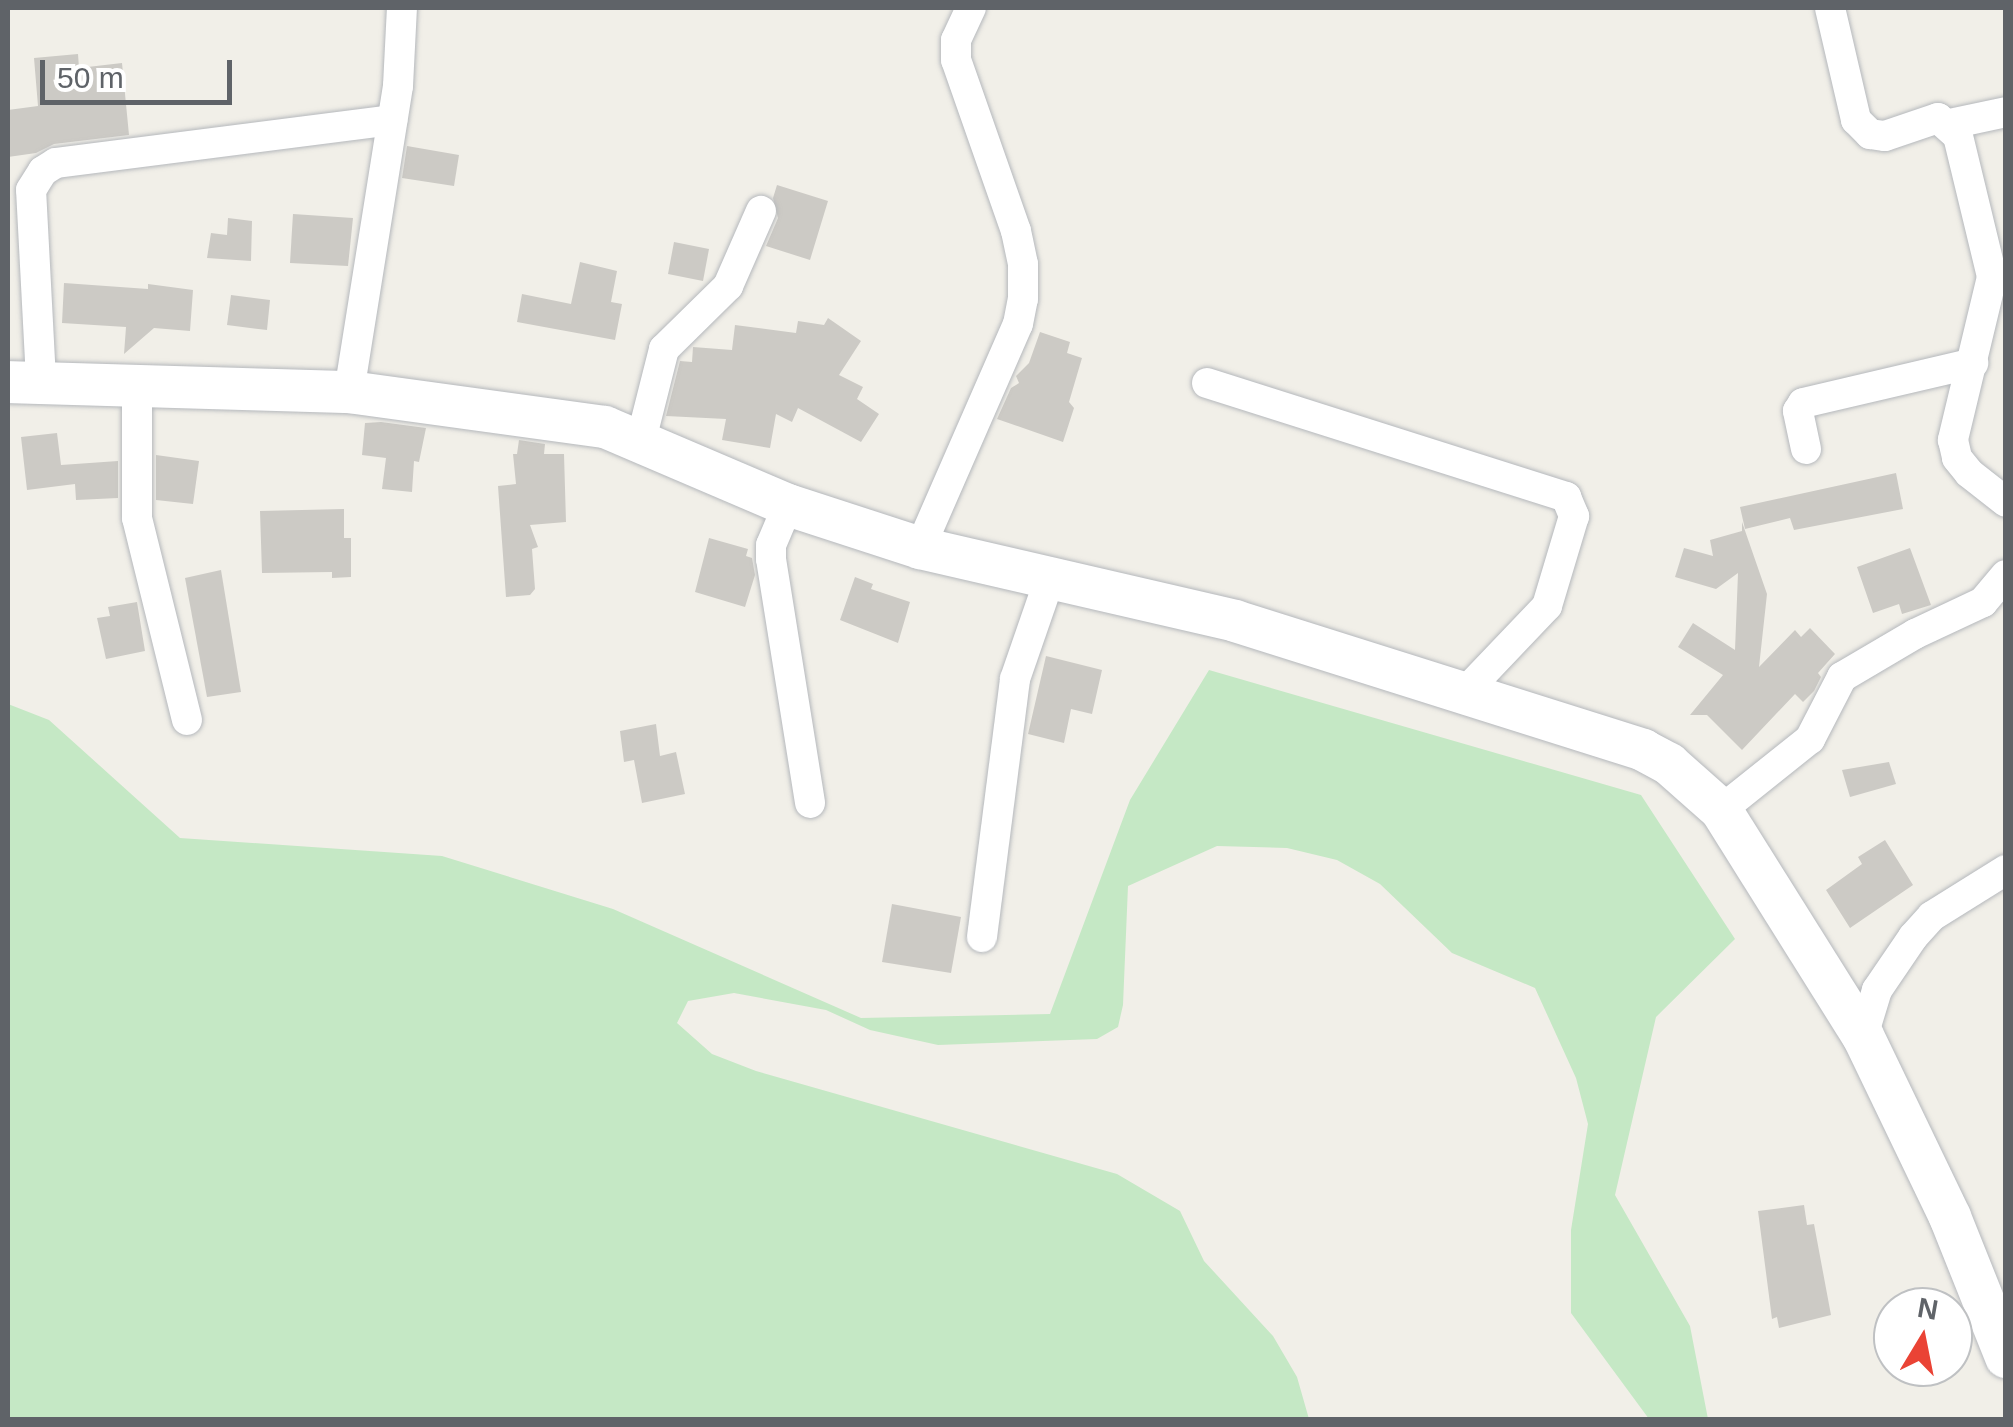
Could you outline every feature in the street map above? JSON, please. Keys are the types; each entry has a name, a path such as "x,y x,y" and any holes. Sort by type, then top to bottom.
{"main road":[{"path":"24,381 349,392 560,419 640,440 788,505 920,548 1235,621 1643,750 1669,764 1721,810 1863,1036 1950,1216 2006,1358"}],"street":[{"path":"349,392 392,120 402,8"},
{"path":"920,548 1011,340 1023,299 1024,264 1016,232 956,60 956,40 971,8"},
{"path":"1830,8 1856,120 1870,134 1884,136 1938,118 1950,124 1958,136 1992,277 1954,440 1957,458 2006,502"},
{"path":"1950,124 2006,112"},
{"path":"24,381 31,190 43,170 56,164 392,120"},
{"path":"640,440 664,348 728,286 761,211"},
{"path":"1806,450 1798,410 1813,398 1973,362"},
{"path":"137,382 137,518 187,720"},
{"path":"1207,383 1566,496 1574,516 1547,606 1465,692"},
{"path":"788,505 771,545 771,559 810,803"},
{"path":"1721,810 1810,739 1842,677 1914,634 1983,602 2006,575"},
{"path":"982,937 1016,678 1050,578"},
{"path":"1863,1036 1878,990 1913,937 1932,916 2006,870"}],"green space":[{"path":"1209,670 1641,795 1735,939 1656,1017 1615,1195 1690,1326 1708,1419 1649,1419 1571,1313 1571,1230 1588,1124 1576,1078 1535,988 1452,953 1380,884 1337,860 1287,848 1217,846 1128,886 1123,1005 1118,1027 1097,1039 938,1045 870,1030 826,1010 734,993 688,1001 677,1023 712,1054 756,1071 1117,1174 1180,1211 1204,1261 1273,1336 1297,1377 1309,1419 8,1419 8,704 49,720 180,838 442,856 613,909 861,1018 1050,1014 1130,800"}],"building":[{"path":"78,54 79,68 122,63 129,135 54,144 36,153 8,157 8,110 38,106 34,58"},
{"path":"407,146 459,155 454,186 402,178"},
{"path":"777,185 828,201 810,260 766,246 778,218 773,198"},
{"path":"293,214 353,218 348,266 290,263"},
{"path":"228,218 252,221 251,261 207,258 211,233 227,235"},
{"path":"674,242 709,249 703,281 668,274"},
{"path":"580,262 617,271 611,302 622,304 615,340 517,322 522,294 571,304"},
{"path":"64,283 148,289 148,284 193,290 190,331 154,328 124,354 126,327 62,323"},
{"path":"231,295 270,300 267,330 227,325"},
{"path":"828,318 861,341 839,375 863,387 857,399 879,414 861,442 798,408 792,422 776,414 770,448 722,440 726,419 666,416 680,361 692,362 693,347 732,350 735,325 796,333 798,321 824,325"},
{"path":"1040,332 1070,342 1067,353 1082,358 1069,402 1074,408 1063,442 997,419 1011,388 1019,383 1016,376 1029,363"},
{"path":"365,423 426,428 419,462 414,461 412,492 382,489 386,458 362,455"},
{"path":"57,433 61,465 118,461 118,498 76,500 75,484 27,490 21,437"},
{"path":"519,440 545,444 544,454 564,454 566,522 530,525 538,547 532,549 535,589 530,595 506,597 498,486 516,484 513,454 517,454"},
{"path":"156,455 199,461 193,504 156,500"},
{"path":"1896,473 1903,509 1794,530 1790,518 1745,529 1740,507"},
{"path":"344,509 344,538 351,538 351,577 332,578 332,572 262,573 260,511"},
{"path":"1742,522 1767,594 1759,667 1795,630 1801,637 1810,628 1835,654 1818,673 1821,677 1814,691 1803,702 1795,694 1742,750 1707,715 1690,715 1723,675 1678,647 1693,623 1735,650 1738,573 1716,589 1675,577 1684,548 1713,556 1710,540 1742,531"},
{"path":"709,538 748,549 746,556 752,558 755,575 745,607 695,592"},
{"path":"1910,548 1931,605 1902,614 1899,604 1873,613 1857,567"},
{"path":"221,570 241,692 207,697 185,578"},
{"path":"855,577 873,584 871,589 910,602 898,643 840,620"},
{"path":"137,602 145,651 106,659 97,618 110,616 108,607"},
{"path":"1046,656 1102,670 1092,714 1071,709 1064,743 1028,734"},
{"path":"656,724 660,756 676,752 685,794 642,803 634,760 624,762 620,731"},
{"path":"1889,762 1896,784 1850,797 1842,770"},
{"path":"1885,840 1913,885 1850,928 1826,890 1862,864 1858,857"},
{"path":"892,904 961,917 951,973 882,962"},
{"path":"1804,1205 1807,1225 1814,1224 1831,1315 1779,1328 1777,1317 1772,1319 1758,1211"}]}
